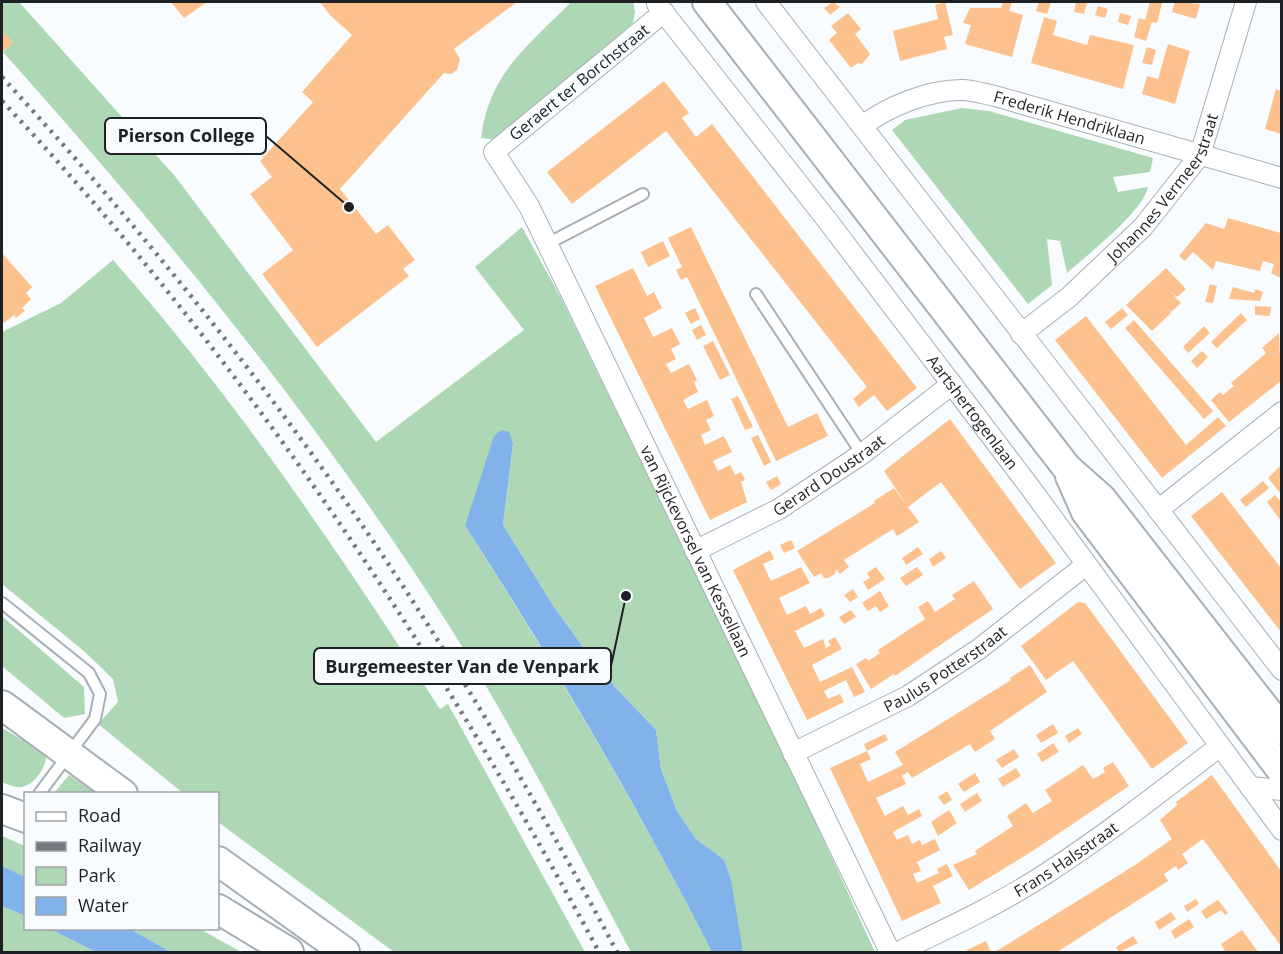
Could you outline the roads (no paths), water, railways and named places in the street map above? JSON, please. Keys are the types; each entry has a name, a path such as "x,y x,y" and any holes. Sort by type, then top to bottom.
{"street":[{"path":"707,2 1067,468 1102,499 1281,730"},
{"path":"766,2 1281,670"},
{"name":"Johannes Vermeerstraat","path":"1021,334 1069,297 1143,227 1200,155 1246,2"},
{"name":"Geraert ter Borchstraat","path":"494,152 659,7"},
{"name":"Aartshertogenlaan","path":"659,7 952,384 1281,830"},
{"name":"Frederik Hendriklaan","path":"862,126 884,110 935,95 962,90 995,96 1281,178"},
{"name":"van Rijckevorsel van Kessellaan","path":"494,152 528,206 547,244 890,952"},
{"name":"Gerard Doustraat","path":"695,551 779,509 862,454 952,384"},
{"path":"1158,510 1281,412"},
{"path":"1067,468 1086,512 1281,771"},
{"name":"Paulus Potterstraat","path":"793,753 908,696 979,649 1086,565"},
{"path":"2,705 120,792"},
{"name":"Frans Halsstraat","path":"898,952 977,914 1046,874 1110,830 1220,746"},
{"path":"1250,787 1281,790"},
{"path":"219,862 345,952"},
{"path":"219,910 289,952"}],"lane":[{"path":"547,244 643,194"},
{"path":"756,294 862,454"},
{"path":"2,603 89,673 100,694 95,719 41,792"}],"water":[{"path":"501,430 509,432 513,443 503,525 554,607 601,672 656,730 661,769 677,811 696,839 724,860 731,880 743,952 712,952 594,736 531,630 465,526 494,436"},
{"path":"2,866 24,877 24,916 2,906"},
{"path":"52,930 132,930 171,952 96,952"}],"railway":[{"path":"2,77 150,246 197,304 288,422 375,544 471,694 617,952"},
{"path":"2,101 90,198 173,298 253,401 328,507 400,615 469,725 536,838 599,952"}],"place":[{"name":"Pierson College","path":"349,207"},
{"name":"Burgemeester Van de Venpark","path":"626,596"}]}
